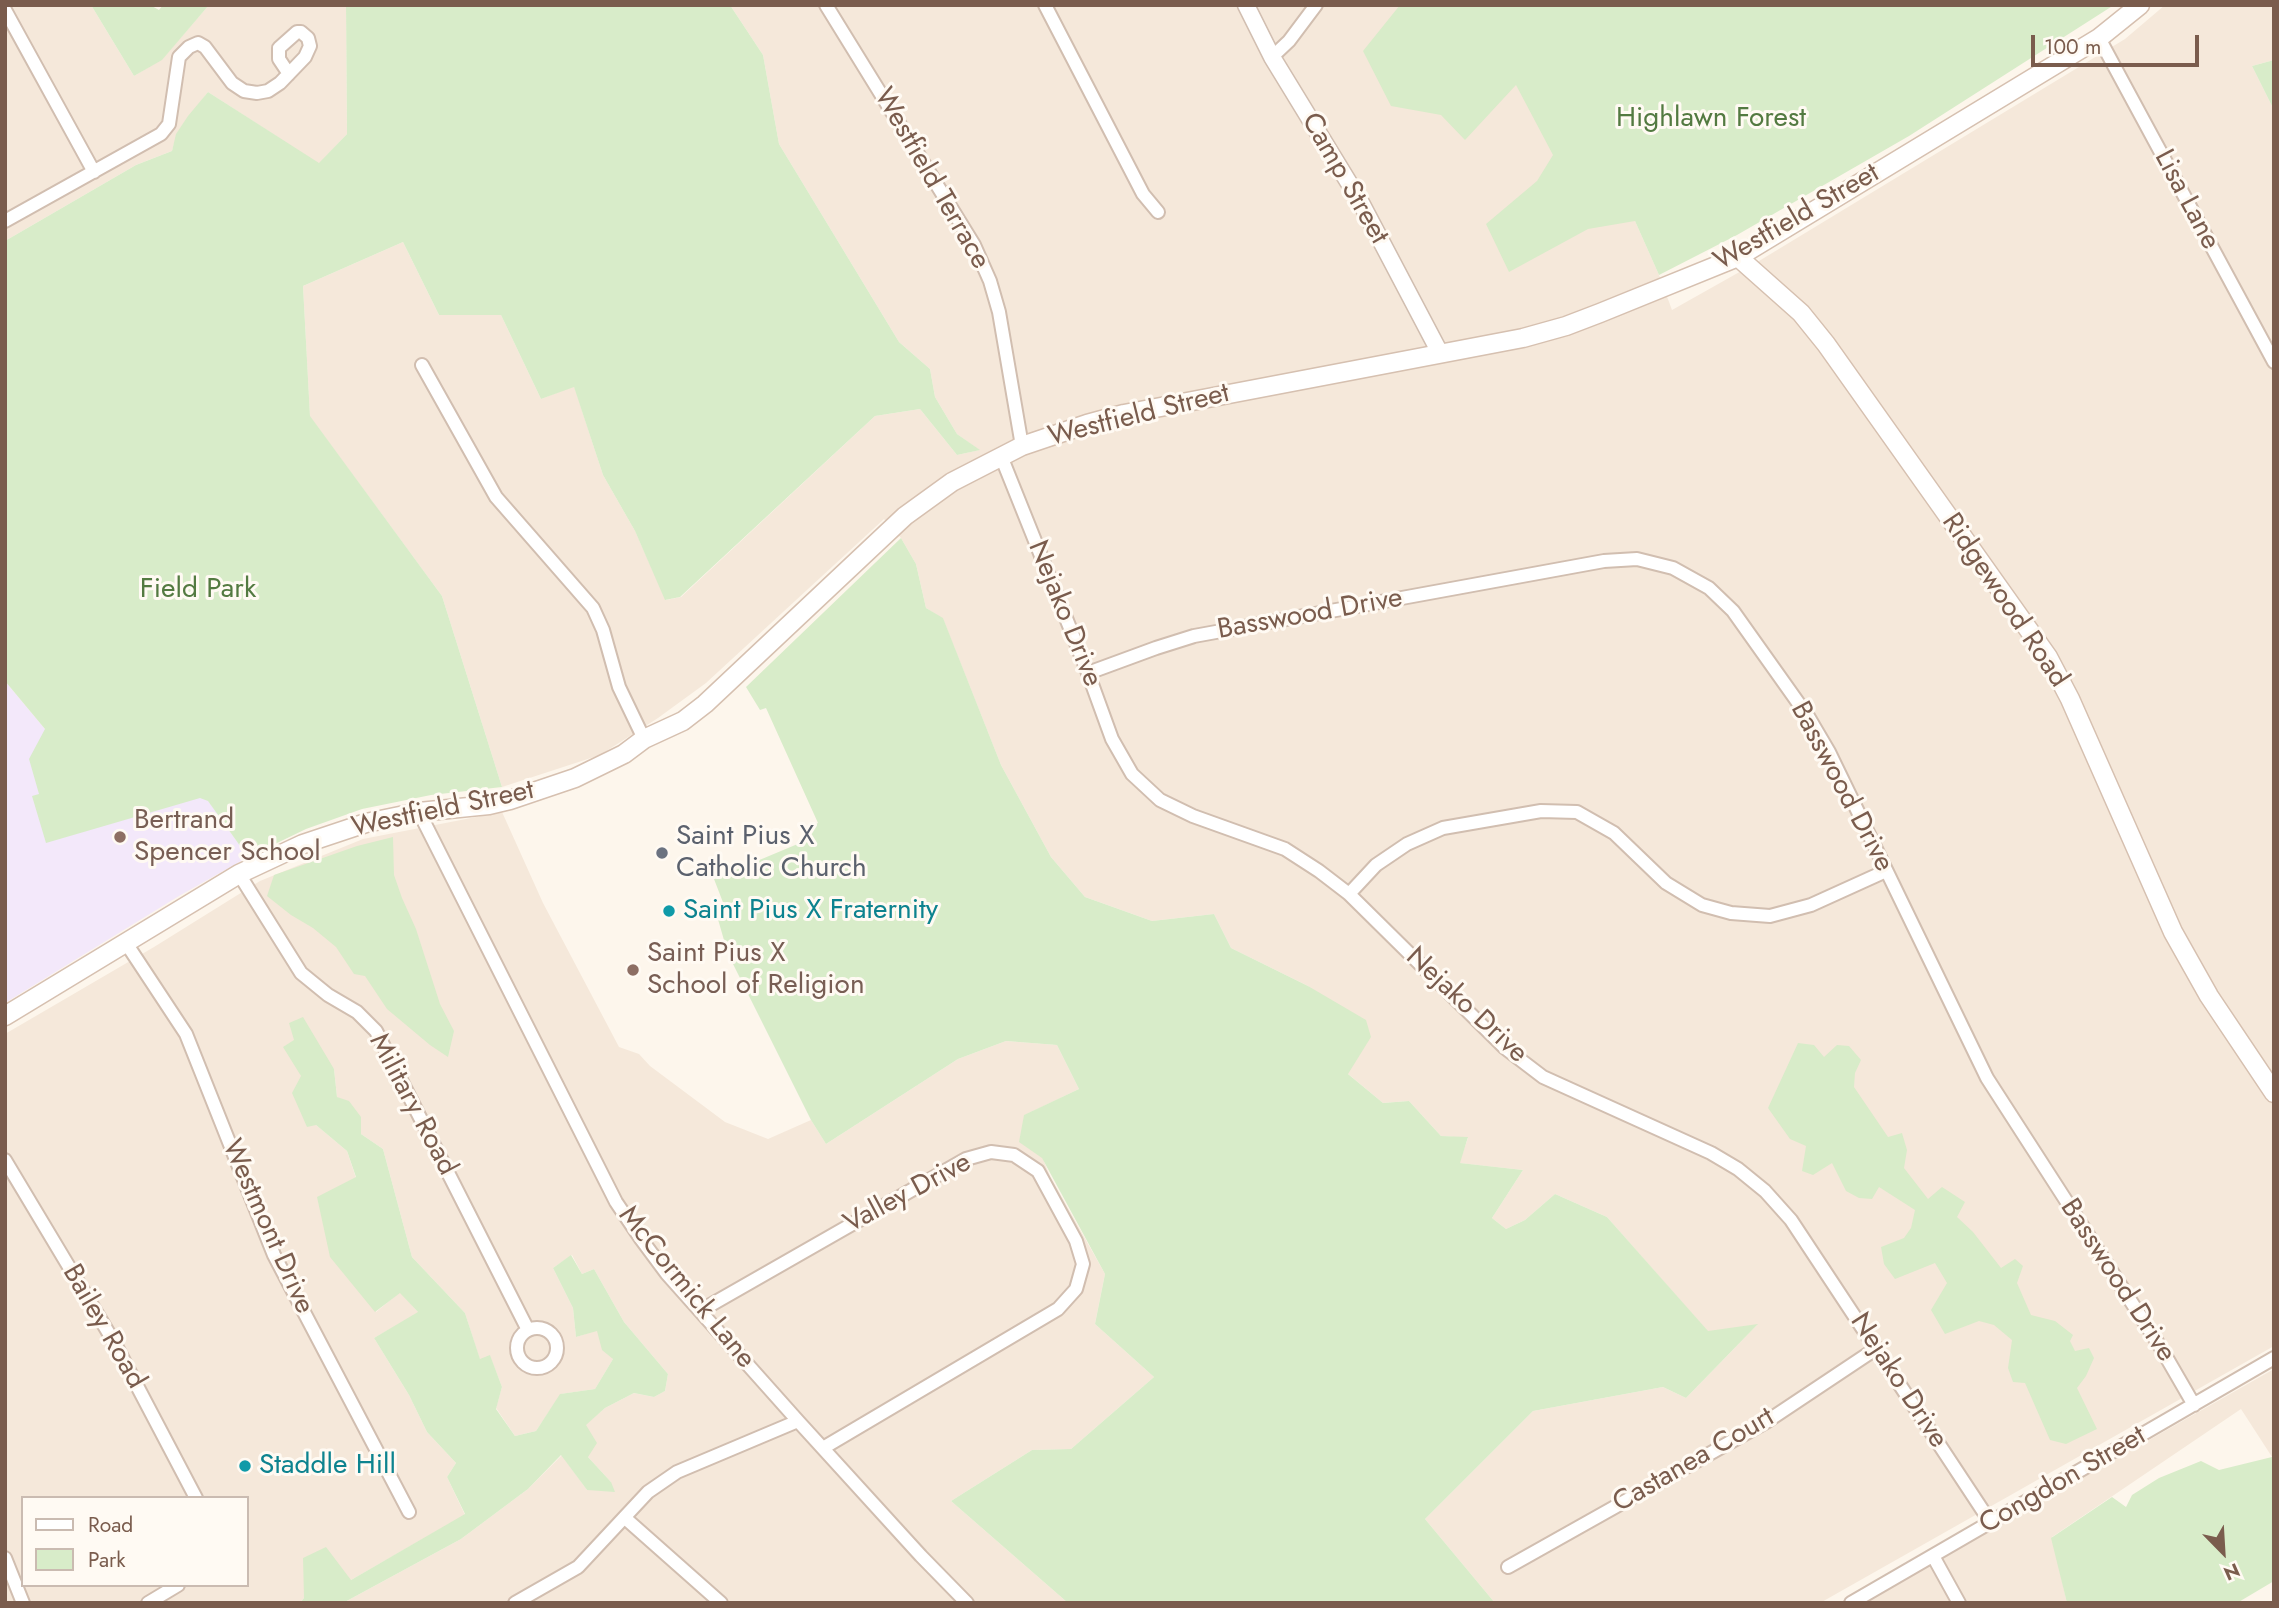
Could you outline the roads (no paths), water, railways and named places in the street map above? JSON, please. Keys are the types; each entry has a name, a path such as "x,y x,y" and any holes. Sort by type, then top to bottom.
{"main road":[{"name":"Westfield Street","path":"5,1016 239,874 303,844 366,823 419,812 510,800 597,768 624,754 705,704 905,516 952,482 1022,446 1124,414 1523,338 1566,326 1738,257 2098,38 2140,5"},
{"name":"Ridgewood Road","path":"1738,257 1801,313 1826,344 2048,657 2070,699 2173,932 2209,996 2272,1086"}],"street":[{"name":"Westfield Terrace","path":"826,5 974,245 990,281 999,312 1022,446"},
{"path":"1045,5 1143,194 1158,212"},
{"name":"Camp Street","path":"1246,5 1272,57 1360,201 1440,353"},
{"path":"1272,57 1289,41 1316,5"},
{"path":"5,10 94,172"},
{"name":"Lisa Lane","path":"2098,38 2274,362"},
{"path":"5,221 152,140 169,124 180,57 189,47 198,43 205,47 232,83 244,91 268,91 289,74"},
{"path":"422,365 496,497 593,608 603,630 618,687 644,740"},
{"name":"Nejako Drive","path":"1001,456 1112,738 1132,774 1160,800 1193,817 1285,849 1319,870 1349,894 1505,1048 1543,1077 1711,1153 1738,1169 1765,1191 1791,1220 1991,1523"},
{"name":"Basswood Drive","path":"1088,673 1194,636 1604,561 1637,559 1673,568 1709,588 1732,611 1816,729 1987,1078 2161,1348 2194,1405"},
{"path":"1349,894 1376,865 1407,844 1443,828 1541,811 1577,812 1614,833 1667,883 1702,905 1731,913 1770,916 1811,905 1886,871"},
{"name":"McCormick Lane","path":"419,812 616,1202 667,1274 920,1556 967,1603"},
{"name":"Military Road","path":"239,874 301,973 328,995 357,1013 376,1031 528,1330"},
{"name":"Westmont Drive","path":"126,943 186,1034 274,1255 409,1512"},
{"name":"Valley Drive","path":"700,1311 966,1159 991,1152 1014,1155 1038,1171 1076,1241 1083,1264 1076,1289 1058,1309 822,1448"},
{"name":"Bailey Road","path":"5,1160 114,1342 195,1496"},
{"name":"Castanea Court","path":"1508,1567 1766,1422 1877,1348"},
{"name":"Congdon Street","path":"1852,1603 2274,1358"},
{"path":"515,1603 578,1567 648,1492 677,1472 798,1421"},
{"path":"625,1518 721,1603"},
{"path":"1933,1556 1959,1603"},
{"path":"5,1558 23,1603"},
{"path":"148,1603 175,1587"}],"place":[{"name":"Bertrand Spencer School","path":"120,837"},
{"name":"Saint Pius X Catholic Church","path":"662,853"},
{"name":"Saint Pius X Fraternity","path":"669,911"},
{"name":"Saint Pius X School of Religion","path":"633,970"},
{"name":"Staddle Hill","path":"245,1466"}],"park label":[{"name":"Highlawn Forest","path":"1711,119"},
{"name":"Field Park","path":"198,590"}]}
